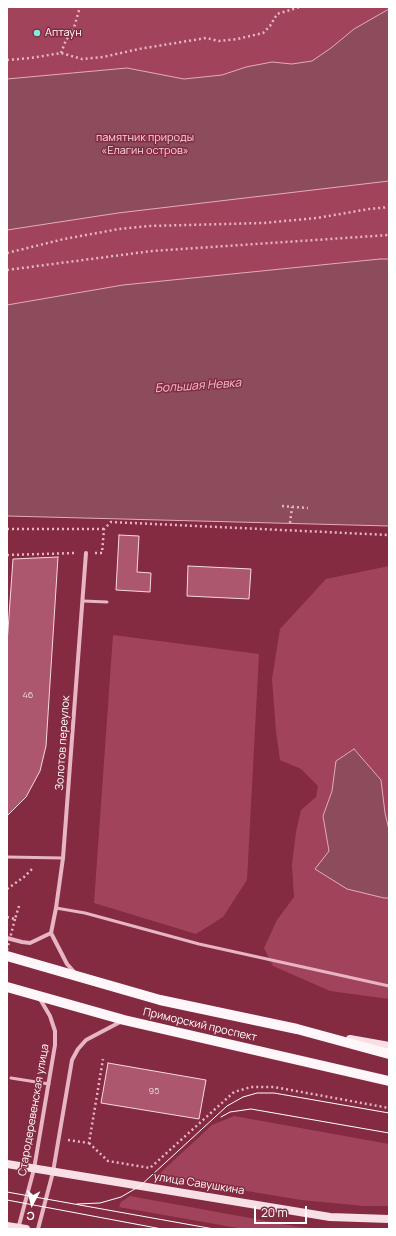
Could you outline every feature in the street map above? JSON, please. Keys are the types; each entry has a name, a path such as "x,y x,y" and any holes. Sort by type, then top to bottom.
{"main road":[{"name":"Приморский проспект","path":"7,956 160,1000 297,1030 389,1054"},
{"name":"Приморский проспект","path":"7,987 124,1020 389,1081"},
{"name":"Приморский проспект","path":"297,1030 389,1046"},
{"name":"улица Савушкина","path":"7,1164 330,1217 389,1219"},
{"path":"7,1226 21,1229"}],"street":[{"name":"Золотов переулок","path":"51,933 56,908 62,858 86,553"},
{"path":"7,938 30,943 51,933 67,964 79,977"},
{"name":"Стародеревенская улица","path":"21,1229 34,1169 55,1045 55,1031 50,1016 39,996"},
{"path":"38,1229 53,1172 72,1060 78,1049 86,1040 124,1020"}],"lane":[{"path":"83,601 107,602"},
{"path":"7,857 62,858"},
{"path":"56,908 85,913 199,944 389,986"},
{"path":"11,1078 49,1084"}],"path":[{"path":"61,53 66,40 73,31 80,7"},
{"path":"7,60 32,58 61,53 82,59 103,57 145,48 206,38 220,41 238,39 266,31 277,14 300,7"},
{"path":"7,253 92,233 119,229 149,226 263,223 317,218 389,207"},
{"path":"7,270 152,251 389,235"},
{"path":"282,506 308,508"},
{"path":"290,523 292,507"},
{"path":"7,554 102,553 104,529 111,522 389,535"},
{"path":"7,529 104,529"},
{"path":"7,889 24,877 43,858"},
{"path":"7,950 19,906"},
{"path":"7,917 15,919"},
{"path":"89,1143 103,1059"},
{"path":"66,1140 89,1143 108,1161 150,1168 234,1092 251,1087 274,1087 389,1108"}],"green space":[{"name":"памятник природы «Елагин остров»","path":"7,7 389,7 389,259 123,285 7,305"},
{"path":"389,566 389,830 385,813 381,780 354,749 336,761 332,791 323,816 329,851 384,898 389,898 389,999 330,991 273,966 264,948 277,920 294,897 292,865 296,832 301,810 316,797 318,786 301,769 280,760 272,679 280,629 326,579"},
{"path":"113,635 259,654 247,880 223,917 196,934 94,903"},
{"path":"234,1116 389,1144 389,1206 364,1206 301,1200 157,1176 212,1125"},
{"path":"130,1196 299,1227 323,1229 243,1229 119,1207 121,1202"}],"water":[{"path":"389,9 389,181 118,213 7,230 7,79 127,68 184,79 222,75 246,67 272,62 292,64 312,61 354,29"},
{"name":"Большая Невка","path":"389,259 389,526 7,516 7,305 123,285"},
{"path":"354,749 381,780 385,813 389,830 389,898 347,889 315,869 329,851 323,816 332,791 336,761"}],"building":[{"path":"119,535 139,536 137,572 151,573 150,592 116,590"},
{"path":"58,557 46,746 40,771 26,797 7,816 7,644 13,559"},
{"path":"188,566 251,569 249,599 187,596"},
{"path":"108,1063 206,1080 199,1119 101,1103"}],"tram line":[{"path":"77,1204 100,1203 121,1197 140,1186 227,1106 243,1097 257,1093 274,1093 389,1113"},
{"path":"221,1117 230,1112 251,1109 389,1133"},
{"path":"7,1192 214,1229"},
{"path":"7,1200 162,1229"}],"place":[{"name":"Аптаун","path":"37,33"}]}
